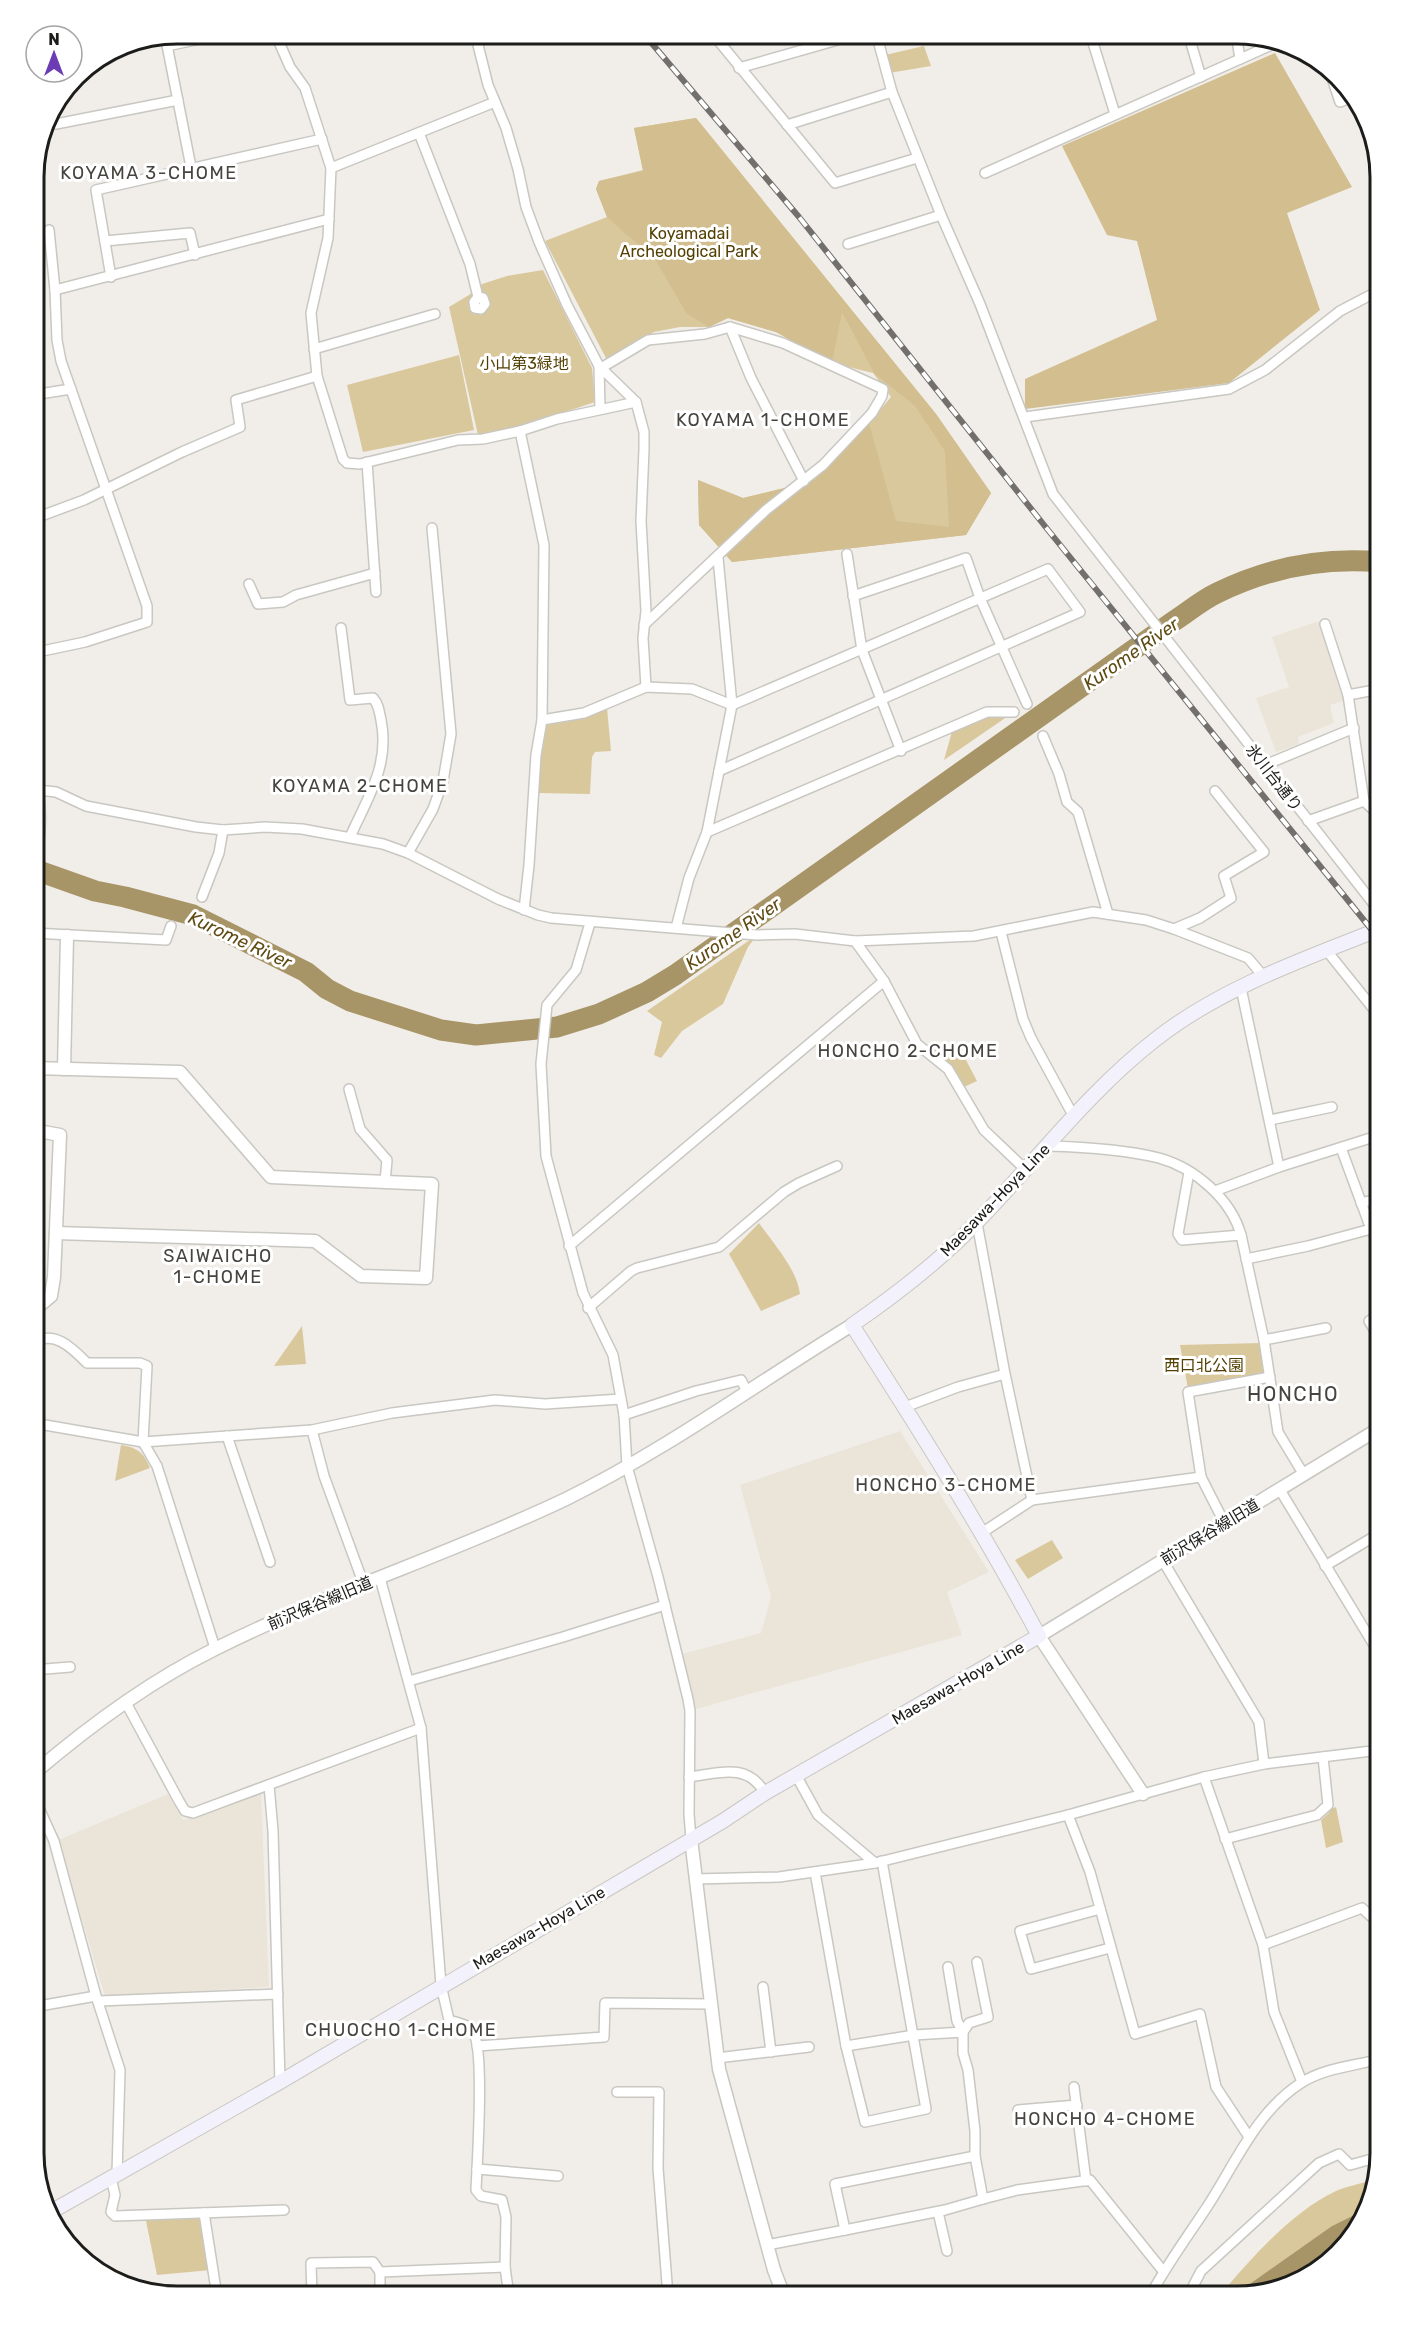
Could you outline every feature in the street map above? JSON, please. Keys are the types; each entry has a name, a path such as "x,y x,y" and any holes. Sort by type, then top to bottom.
{"main road":[{"name":"Maesawa-Hoya Line","path":"56,2209 280,2082 765,1793 1039,1636 905,1407 852,1325 899,1293 977,1223 1074,1117 1116,1074 1157,1038 1194,1013 1241,988 1370,933"}],"street":[{"path":"176,44 167,46 191,167"},
{"path":"280,44 290,67 305,88 331,168 328,238 311,314 317,376 343,459 353,464 367,462 458,440 483,439 520,431 636,402"},
{"path":"478,44 488,85 506,128 526,207 539,242 567,304 600,367 636,402 644,440 641,521 646,611 643,638 646,687"},
{"path":"720,44 836,183 918,158"},
{"path":"739,68 823,44"},
{"name":"氷川台通り","path":"879,44 892,93 980,304 1053,494 1168,644 1370,899"},
{"path":"1093,44 1115,114"},
{"path":"1191,44 1201,77"},
{"path":"1238,44 1240,59"},
{"path":"985,173 1267,47"},
{"path":"1335,87 1340,102 1345,100"},
{"path":"787,125 892,93"},
{"path":"55,122 56,124 178,100"},
{"path":"331,168 495,102"},
{"path":"419,133 470,264 478,297"},
{"path":"111,277 96,190 322,139"},
{"path":"848,243 941,215"},
{"path":"55,290 330,219"},
{"path":"44,651 85,642 147,622 147,606 70,389 57,340 49,230"},
{"path":"105,241 190,232 195,255"},
{"path":"1024,417 1229,389 1265,370 1340,311 1370,295"},
{"path":"314,349 435,314"},
{"path":"600,367 648,340 705,334 730,327 783,343 883,389 882,396 872,413 823,465 766,510 645,625"},
{"path":"730,327 751,378 804,481"},
{"path":"600,367 600,410"},
{"path":"44,515 84,500 182,452 240,427 236,400 317,376"},
{"path":"44,393 70,389"},
{"path":"520,431 544,545 542,720 536,755 524,910"},
{"path":"367,462 376,592"},
{"path":"408,853 433,809 446,770 451,734 432,528"},
{"path":"847,554 862,650 901,751"},
{"path":"676,928 689,878 707,832 732,705 718,558"},
{"path":"853,596 966,558 980,598 1027,704"},
{"path":"542,720 584,713 646,687 692,688 732,705 1048,569 1080,612 719,771"},
{"path":"249,584 258,604 283,602 296,595 375,573"},
{"path":"1325,624 1348,695 1364,801 1370,807"},
{"path":"341,628 350,700 373,698 378,704 385,739 379,772 350,837"},
{"path":"1348,695 1370,691"},
{"path":"707,832 901,751 987,712 1014,712"},
{"path":"1265,765 1354,728"},
{"path":"1043,736 1059,774 1066,802 1078,812 1108,914"},
{"path":"44,791 56,792 86,806 223,830 282,827 383,844 408,853 467,885 524,910 551,918 757,935 795,934 855,941 974,936 1093,912 1146,920 1174,929 1248,958 1264,977"},
{"path":"1174,929 1200,918 1231,898 1224,876 1264,852 1215,791"},
{"path":"1308,821 1364,801"},
{"path":"202,897 219,854 223,830"},
{"path":"590,923 576,970 547,1005 543,1046 542,1107 546,1156 569,1246 588,1308 613,1355 624,1415 627,1466 665,1605 690,1711 691,1839 717,2058 729,2109 781,2286"},
{"path":"44,934 166,940 171,927"},
{"path":"1001,932 1023,1019 1074,1117"},
{"path":"64,1069 67,936"},
{"path":"855,941 884,981 918,1044 948,1070 984,1130 1026,1170"},
{"path":"1327,951 1370,1005"},
{"path":"569,1246 884,981"},
{"path":"1241,988 1279,1167"},
{"path":"44,1068 180,1072 271,1177 432,1184 426,1278 361,1276 315,1240 56,1233"},
{"path":"349,1089 360,1130 387,1160 385,1182"},
{"path":"1270,1120 1332,1107"},
{"path":"44,1132 60,1135 54,1277 51,1296 44,1302"},
{"path":"1215,1191 1279,1167 1370,1138"},
{"path":"1047,1146 1092,1148 1160,1158 1189,1172 1215,1191 1237,1220 1264,1340 1278,1432 1304,1475"},
{"path":"1341,1148 1370,1226"},
{"path":"588,1308 637,1268 719,1247 784,1192 837,1166"},
{"path":"1189,1172 1178,1234 1182,1240 1241,1235"},
{"path":"1361,1203 1370,1201"},
{"path":"977,1223 1005,1374 1032,1500"},
{"path":"1246,1259 1308,1246 1370,1229"},
{"name":"前沢保谷線旧道","path":"44,1765 81,1733 125,1701 215,1648 565,1499 627,1466 852,1325"},
{"path":"1264,1340 1326,1328"},
{"path":"44,1340 48,1338 67,1344 87,1363 140,1363 147,1366 143,1442 157,1466 215,1648"},
{"path":"905,1407 958,1387 1005,1374"},
{"path":"1225,1524 1201,1477 1188,1392 1270,1377"},
{"path":"624,1415 696,1391 741,1380 747,1391"},
{"path":"44,1425 143,1442 312,1430 392,1413 495,1400 545,1404 621,1399"},
{"path":"312,1430 324,1476 364,1585"},
{"name":"前沢保谷線旧道","path":"1039,1636 1370,1434"},
{"path":"227,1436 270,1562"},
{"path":"980,1534 1032,1500 1201,1477"},
{"path":"1280,1490 1370,1639"},
{"path":"1325,1566 1370,1539"},
{"path":"1163,1561 1259,1722 1263,1764"},
{"path":"380,1578 421,1728 441,1985 449,2020 468,2026 475,2034 477,2046 479,2086 476,2190 481,2196 502,2200 506,2217 505,2266 508,2285"},
{"path":"409,1681 665,1605"},
{"path":"1039,1636 1143,1794"},
{"path":"44,1669 70,1667"},
{"path":"125,1701 185,1811 192,1813 421,1728"},
{"path":"695,1879 758,1879 879,1862 1068,1815 1204,1777 1263,1764 1370,1751"},
{"path":"1225,1839 1317,1815 1328,1805 1323,1757"},
{"path":"689,1777 735,1771 759,1784 765,1793"},
{"path":"796,1777 818,1815 879,1862 914,2035 926,2109 865,2122 846,2046 815,1872"},
{"path":"1204,1777 1263,1945 1274,2012 1302,2082"},
{"path":"269,1785 280,2082"},
{"path":"1068,1815 1090,1872 1135,2034 1200,2014 1216,2087 1249,2137"},
{"path":"44,1819 54,1841 120,2070 115,2195 111,2212 115,2216 284,2210"},
{"path":"1263,1945 1362,1908 1370,1916"},
{"path":"1100,1909 1020,1931 1031,1969 1110,1948"},
{"path":"963,2032 969,2023 988,2017 977,1962"},
{"path":"948,1967 957,2021 963,2032 963,2053 968,2070 975,2131 975,2156 983,2199"},
{"path":"763,1986 771,2052"},
{"path":"44,2005 98,1998 278,1994"},
{"path":"477,2046 604,2037 605,2003 711,2004"},
{"path":"846,2046 914,2035 963,2032"},
{"path":"717,2058 809,2047"},
{"path":"1155,2286 1249,2137 1282,2098 1302,2082 1328,2071 1370,2061"},
{"path":"1074,2087 1086,2181"},
{"path":"617,2092 658,2092 658,2168 667,2285"},
{"path":"1018,2110 1077,2105"},
{"path":"1193,2286 1201,2271 1319,2163 1339,2154 1350,2165 1369,2160"},
{"path":"845,2230 835,2184 975,2156"},
{"path":"477,2169 558,2176"},
{"path":"767,2245 938,2212 1017,2190 1090,2180 1163,2271"},
{"path":"938,2212 947,2251"},
{"path":"204,2213 215,2285"},
{"path":"312,2285 311,2262 373,2262 380,2272 380,2285"},
{"path":"380,2272 505,2266"}],"shaded area":[{"path":"1319,621 1346,700 1330,705 1334,723 1298,737 1299,744 1276,752 1256,698 1289,687 1272,637"},
{"path":"900,1431 989,1572 947,1592 962,1635 696,1709 682,1654 761,1633 771,1597 740,1485"},
{"path":"261,1792 269,1987 105,1996 58,1840 168,1794 183,1820"}],"green space":[{"path":"924,46 931,66 889,73 885,55"},
{"path":"1275,53 1352,187 1287,213 1320,310 1229,383 1025,409 1025,379 1157,320 1137,241 1107,235 1062,146"},
{"name":"Koyamadai Archeological Park","path":"696,118 936,414 991,493 966,535 732,562 699,525 698,480 743,498 809,482 869,423 891,397 873,373 832,363 776,332 728,318 709,327 680,327 654,332 607,360 545,241 607,217 596,189 599,181 643,170 634,128"},
{"name":"Koyamadai Archeological Park","path":"696,118 936,414 991,493 966,535 732,562 699,525 698,480 743,498 809,482 869,423 896,521 949,527 945,451 915,406 874,373 842,312 832,363 776,332 728,318 709,327 687,314 652,254 607,217 596,189 599,181 643,171 634,128"},
{"name":"小山第3緑地","path":"543,270 592,368 595,402 520,427 478,435 449,307 482,284 507,276"},
{"path":"459,355 474,430 363,452 347,385"},
{"path":"607,708 611,751 595,752 592,757 590,794 537,793 538,762 545,726"},
{"path":"987,712 1014,712 944,760 953,728"},
{"path":"757,935 748,947 723,1004 682,1031 661,1058 654,1055 662,1022 647,1011"},
{"path":"957,1043 977,1081 962,1088 929,1050"},
{"path":"759,1223 789,1266 800,1294 761,1311 729,1254"},
{"path":"302,1326 306,1364 274,1366"},
{"name":"西口北公園","path":"1261,1343 1268,1377 1188,1389 1180,1345"},
{"path":"121,1445 139,1452 150,1468 115,1481"},
{"path":"1052,1540 1063,1558 1028,1579 1015,1560"},
{"path":"1336,1807 1343,1842 1326,1848 1321,1820 1330,1809"},
{"path":"1366,2182 1356,2212 1343,2233 1271,2281 1228,2286 1273,2238 1303,2211 1319,2200"},
{"path":"145,2216 202,2216 211,2270 157,2275"}],"waterway":[{"name":"Kurome River","path":"44,873 95,891 193,915 306,972 327,989 350,1001 441,1030 476,1035 557,1027 599,1014 647,992 675,975 1211,596 1256,577 1297,566 1338,561 1370,562"},
{"path":"1273,2280 1343,2233"}],"railway":[{"path":"652,44 799,217 1048,530 1370,928"}],"district":[{"name":"KOYAMA 3-CHOME","path":"149,173"},
{"name":"KOYAMA 1-CHOME","path":"763,420"},
{"name":"KOYAMA 2-CHOME","path":"360,786"},
{"name":"HONCHO 2-CHOME","path":"908,1051"},
{"name":"SAIWAICHO 1-CHOME","path":"218,1266"},
{"name":"HONCHO","path":"1293,1394"},
{"name":"HONCHO 3-CHOME","path":"946,1485"},
{"name":"CHUOCHO 1-CHOME","path":"401,2030"},
{"name":"HONCHO 4-CHOME","path":"1105,2119"}]}
